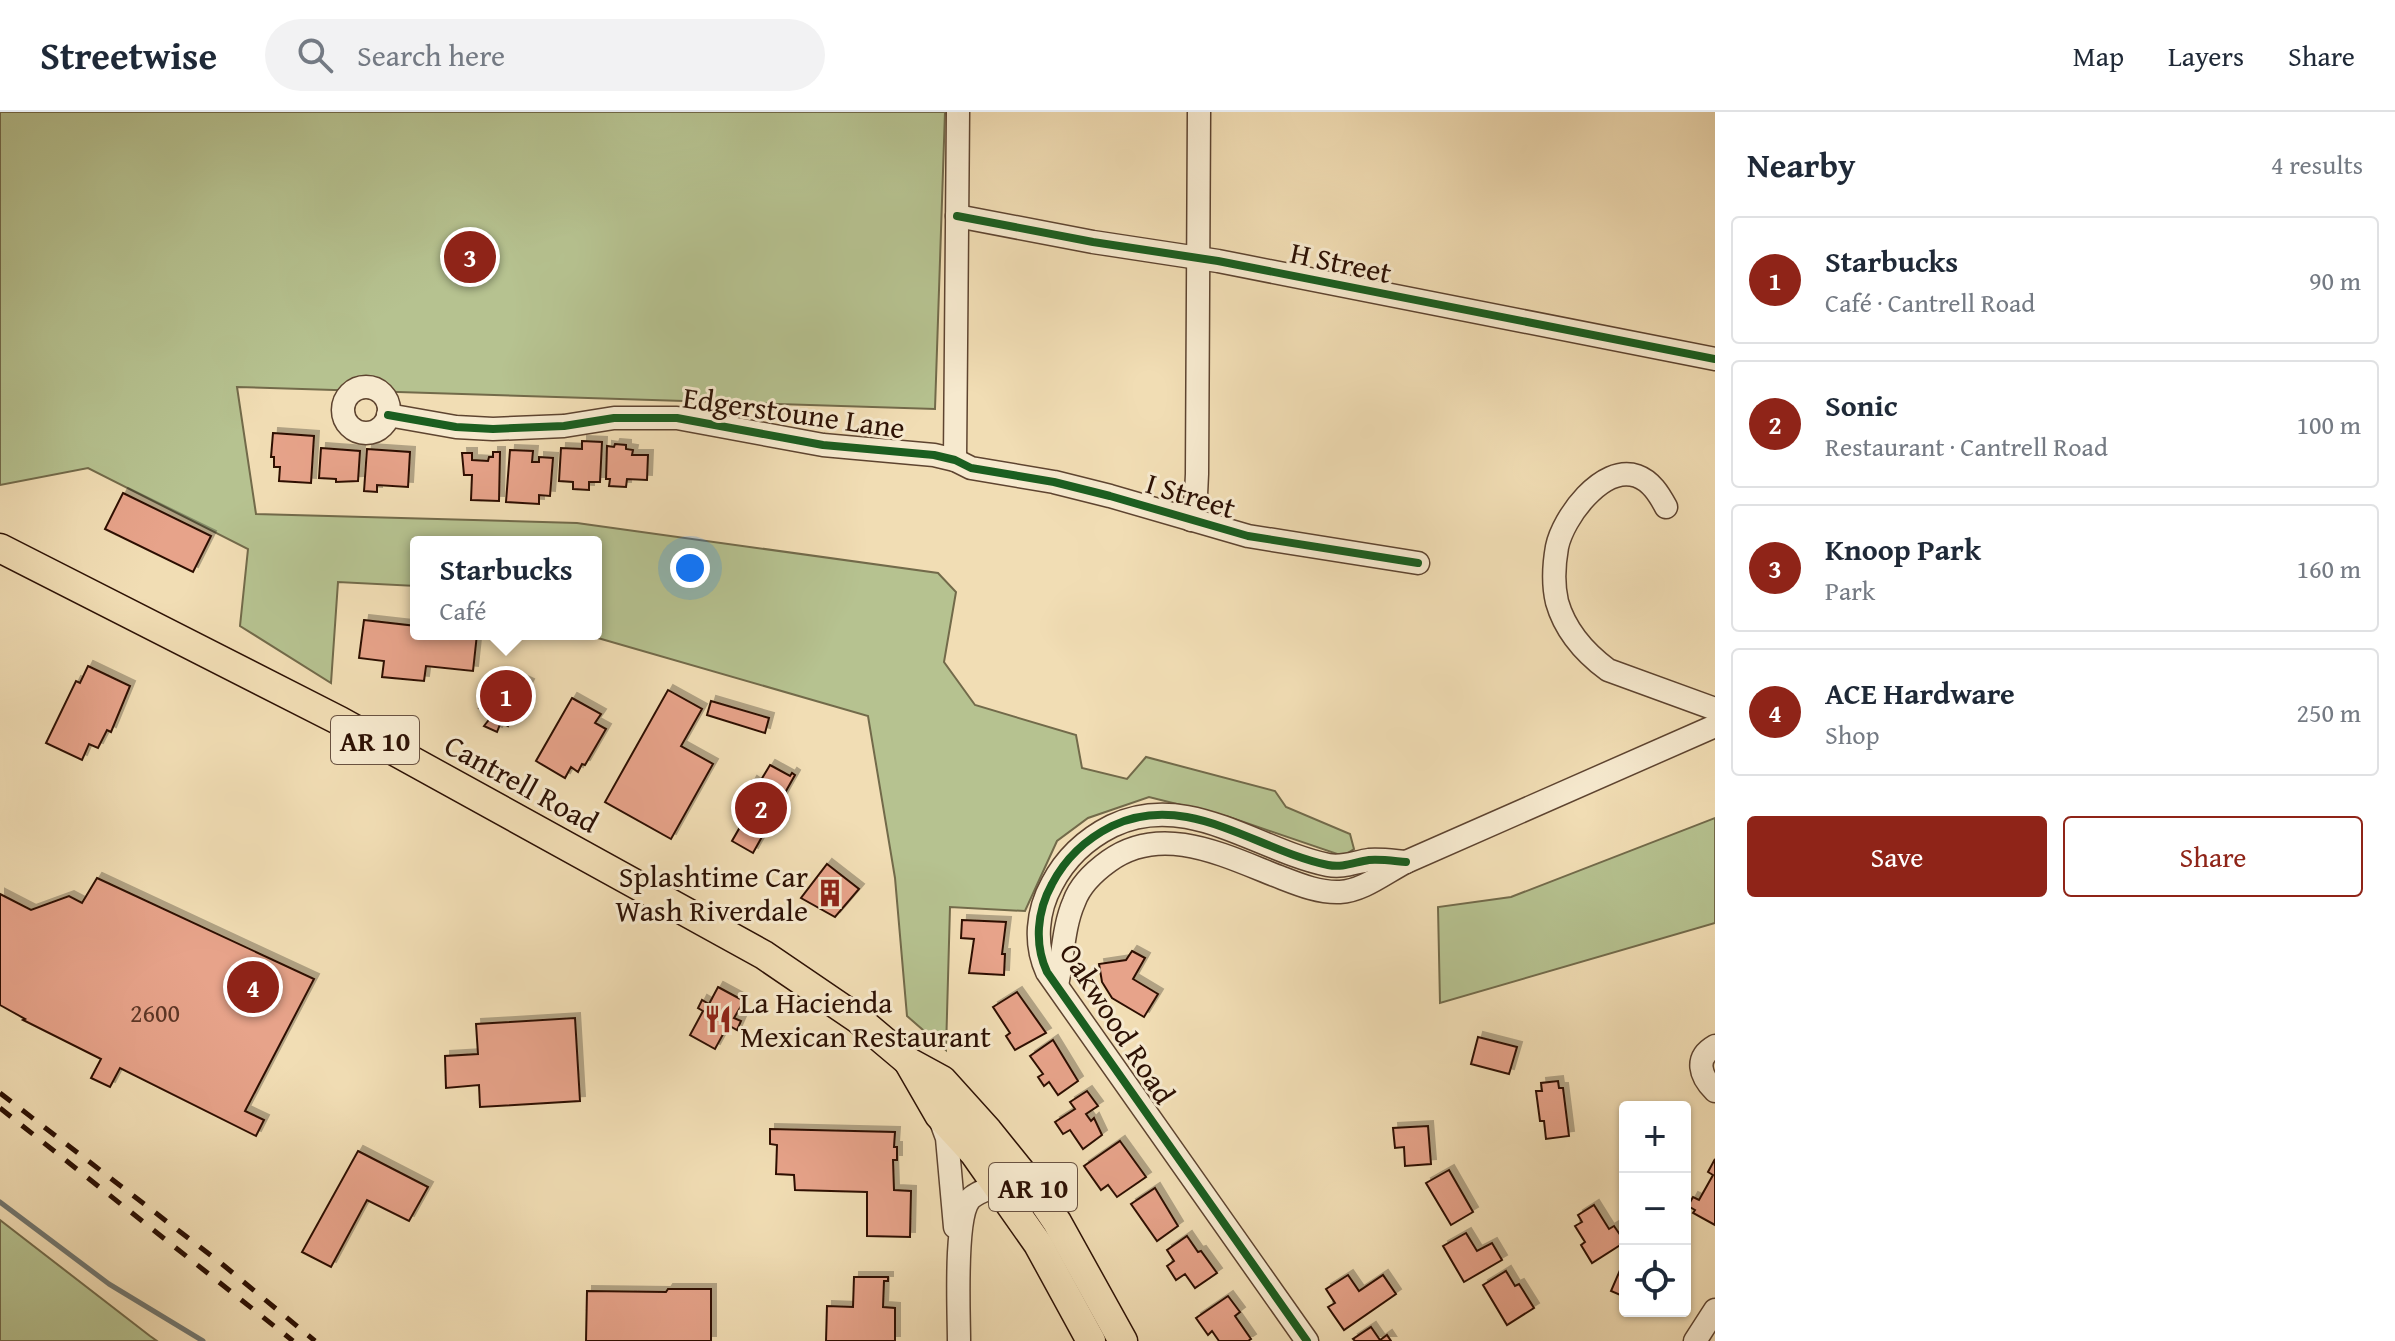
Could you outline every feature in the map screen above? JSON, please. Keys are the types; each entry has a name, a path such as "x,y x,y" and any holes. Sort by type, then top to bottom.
{"main road":[{"name":"Cantrell Road","path":"0,548 340,721 764,955 858,1019 909,1062 942,1080 1034,1188 1080,1261 1123,1341"},
{"name":"Cantrell Road","path":"909,1062 939,1115 998,1185 1038,1244 1091,1341"}],"street":[{"path":"955,460 958,112"},
{"path":"1191,520 1197,474 1199,112"},
{"name":"H Street","path":"957,216 1218,261 1715,359"},
{"name":"Edgerstoune Lane","path":"388,415 456,427 493,429 564,426 614,418 677,418 823,445 934,455 955,460"},
{"name":"I Street","path":"955,460 971,468 1054,482 1248,536 1418,563"},
{"path":"1666,507 1656,490 1637,476 1614,477 1594,489 1565,525 1558,545 1557,601 1575,638 1608,670 1715,709"},
{"name":"Oakwood Road","path":"1307,1341 1044,964 1039,947 1039,927 1049,890 1064,864 1086,843 1120,823 1150,816 1185,816 1326,865 1355,865 1369,860 1406,862 1715,726"},
{"path":"1715,1046 1702,1057 1700,1069 1715,1091"},
{"path":"939,1115 947,1138 953,1217 960,1256"},
{"path":"959,1341 964,1209 974,1195 998,1185"},
{"path":"1695,1341 1715,1310"}],"green space":[{"path":"0,112 945,112 935,409 237,387 256,514 577,523 938,573 956,592 944,662 975,705 1076,735 1082,768 1127,779 1146,757 1275,791 1286,807 1350,834 1354,849 1343,856 1229,817 1149,797 1088,818 1057,841 1025,911 950,907 946,1050 907,1016 895,878 868,716 602,639 602,536 410,536 410,586 338,582 331,683 240,626 248,549 88,468 0,485"},
{"path":"1715,818 1715,923 1440,1003 1438,907 1511,897"},
{"path":"0,1220 150,1336 157,1341 0,1341"}],"building":[{"path":"273,433 314,436 311,483 279,481 280,467 274,467 274,457 271,457"},
{"path":"582,441 602,442 600,482 589,482 589,490 573,489 573,482 559,481 561,448 582,449"},
{"path":"615,444 626,445 626,449 633,450 632,455 648,455 647,480 627,479 626,487 609,486 610,479 606,479 607,446 614,447"},
{"path":"321,448 360,451 358,481 336,482 336,479 319,478"},
{"path":"367,449 410,452 408,487 377,485 377,492 364,491"},
{"path":"510,450 533,451 532,462 539,462 539,457 553,458 550,496 539,495 539,504 506,502"},
{"path":"493,452 500,452 499,501 471,500 472,475 464,475 462,453 472,453 472,460 488,461 489,457 493,457"},
{"path":"123,493 211,536 193,572 105,529"},
{"path":"364,620 410,625 410,640 476,640 473,671 426,666 424,681 382,677 384,661 359,658"},
{"path":"88,666 130,686 111,732 107,730 98,748 89,744 82,760 46,743 76,681 80,683"},
{"path":"507,674 529,684 508,726 501,722 497,732 484,726 491,717 479,708"},
{"path":"668,690 702,709 681,746 713,764 671,839 605,802"},
{"path":"572,698 601,714 595,723 606,729 585,765 582,764 578,772 571,767 565,778 536,761"},
{"path":"711,701 769,718 765,733 707,715"},
{"path":"770,765 790,776 792,773 795,775 777,807 781,810 772,826 769,824 753,853 732,841 744,820 739,817 747,802 742,799 752,781 758,785"},
{"name":"Splashtime Car Wash Riverdale","path":"827,864 859,889 835,917 801,898"},
{"path":"97,878 314,979 245,1111 264,1120 256,1136 120,1068 110,1087 91,1078 101,1059 0,1005 0,894 31,910 69,896 82,903"},
{"path":"962,920 1006,922 1002,954 1005,954 1004,975 969,973 974,939 961,938"},
{"path":"1132,951 1145,958 1133,979 1158,994 1144,1017 1112,998 1102,982 1099,964 1126,960"},
{"name":"La Hacienda Mexican Restaurant","path":"718,987 744,1001 734,1018 741,1021 737,1030 728,1025 715,1049 690,1035 703,1011 698,1008 702,1000 709,1004"},
{"path":"1017,992 1046,1033 1015,1050 1006,1036 1010,1033 993,1007"},
{"path":"575,1018 580,1101 480,1107 479,1085 446,1088 445,1056 478,1054 476,1024"},
{"path":"1478,1037 1517,1047 1509,1074 1471,1064"},
{"path":"1053,1040 1078,1081 1058,1095 1049,1082 1044,1086 1038,1077 1043,1074 1030,1056"},
{"path":"1558,1081 1559,1088 1563,1088 1569,1136 1546,1139 1536,1091 1542,1091 1541,1083"},
{"path":"1087,1091 1098,1106 1086,1114 1091,1121 1094,1118 1102,1135 1083,1149 1070,1130 1063,1134 1055,1122 1075,1109 1070,1102"},
{"path":"1428,1126 1431,1164 1405,1166 1404,1147 1395,1148 1393,1128"},
{"path":"770,1129 895,1132 897,1160 893,1160 894,1190 911,1191 910,1237 867,1236 867,1192 795,1190 794,1175 776,1174 777,1145 770,1144"},
{"path":"1120,1141 1146,1177 1117,1197 1108,1185 1101,1190 1084,1166"},
{"path":"358,1151 428,1187 409,1221 367,1200 331,1267 302,1252"},
{"path":"1715,1159 1715,1225 1693,1213 1695,1210 1691,1208 1693,1197 1699,1200 1713,1175 1708,1172"},
{"path":"1449,1170 1473,1212 1451,1225 1426,1183"},
{"path":"1155,1188 1178,1226 1157,1241 1131,1204"},
{"path":"1594,1205 1609,1229 1614,1226 1619,1233 1619,1246 1592,1263 1581,1245 1585,1242 1575,1226 1582,1222 1578,1215"},
{"path":"1466,1233 1477,1251 1492,1243 1502,1260 1464,1282 1443,1246"},
{"path":"1187,1236 1217,1273 1195,1288 1185,1274 1176,1280 1167,1266 1174,1261 1167,1250"},
{"path":"1506,1271 1515,1286 1519,1284 1534,1308 1507,1325 1483,1285"},
{"path":"1619,1273 1619,1294 1611,1291"},
{"path":"1348,1275 1359,1291 1383,1275 1396,1294 1344,1330 1328,1307 1335,1303 1326,1289"},
{"path":"854,1277 888,1277 888,1281 884,1281 883,1307 895,1308 895,1341 826,1341 827,1306 853,1307"},
{"path":"668,1289 711,1289 711,1341 586,1341 587,1291 666,1292"},
{"path":"1228,1296 1240,1312 1235,1316 1251,1339 1248,1341 1219,1341 1212,1331 1208,1335 1196,1318"},
{"path":"1371,1327 1380,1340 1387,1335 1391,1341 1353,1339"}],"waterway":[{"path":"0,1202 109,1284 203,1341"}],"railway":[{"path":"0,1093 222,1264 315,1341"},
{"path":"0,1108 293,1341"}],"cycle path":[{"path":"957,216 1093,242 1218,261 1715,359"},
{"path":"388,415 456,427 493,429 564,426 614,418 677,418 823,445 934,455 971,468 1054,482 1110,496 1248,536 1418,563"},
{"path":"1307,1341 1047,972 1040,950 1040,916 1052,884 1077,850 1112,826 1140,817 1167,815 1194,819 1221,826 1301,858 1333,866 1374,860 1406,862"}],"place":[{"name":"Knoop Park","path":"470,257"},
{"name":"Starbucks","path":"506,696"},
{"name":"Sonic","path":"761,808"},
{"name":"Splashtime Car Wash Riverdale","path":"830,893"},
{"name":"ACE Hardware","path":"253,987"},
{"name":"La Hacienda Mexican Restaurant","path":"718,1019"}]}
